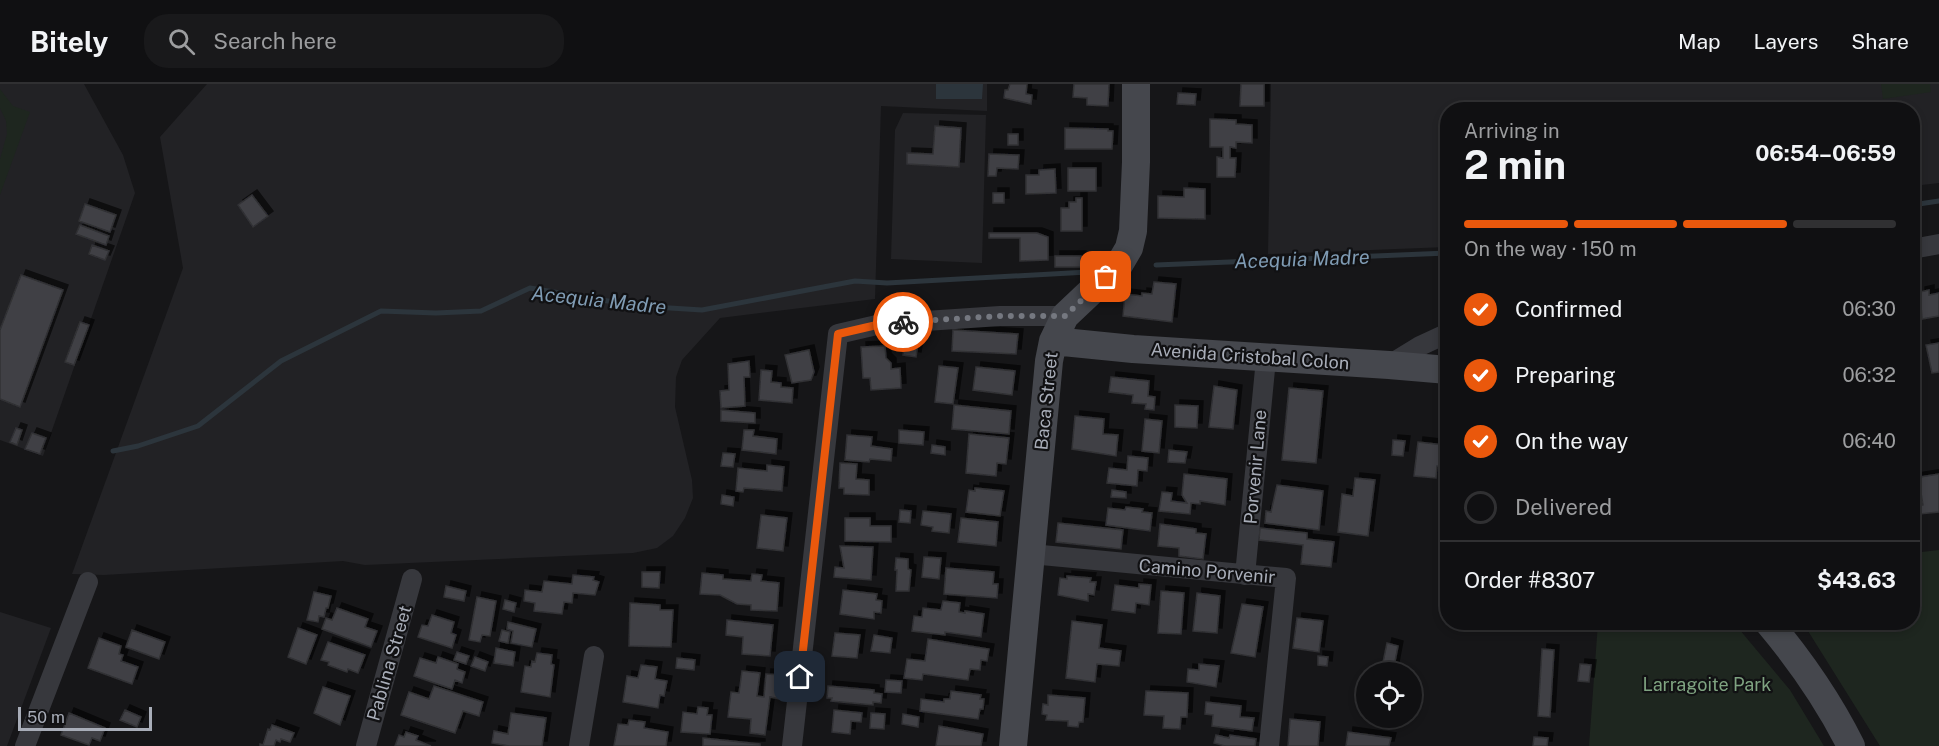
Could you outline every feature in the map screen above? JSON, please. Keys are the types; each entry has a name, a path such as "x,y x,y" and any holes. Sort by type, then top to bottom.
{"street":[{"path":"792,746 838,334 881,324 1000,316 1066,319 1119,265 1129,248 1133,231 1136,162 1136,84"},
{"path":"1920,248 1939,244"},
{"name":"Avenida Cristobal Colon","path":"1066,319 1133,349 1440,369"},
{"name":"Baca Street","path":"1013,746 1049,361 1066,319"},
{"path":"1389,365 1440,337"},
{"name":"Porvenir Lane","path":"1245,575 1266,358"},
{"name":"Camino Porvenir","path":"1031,554 1286,578 1269,746"},
{"name":"Pablina Street","path":"366,746 412,579"},
{"path":"25,746 88,582"},
{"path":"1775,630 1791,649 1823,696 1851,746"},
{"path":"579,746 594,656"}],"shaded area":[{"path":"0,84 84,84 123,155 135,193 43,456 0,440"},
{"path":"207,84 987,84 987,111 881,106 875,299 720,318 682,360 676,377 675,407 692,480 693,498 685,518 673,536 657,548 633,553 365,565 343,561 104,575 72,574 183,268 160,137"},
{"path":"936,84 983,84 982,99 936,99"},
{"path":"1271,84 1939,84 1939,183 1920,185 1920,102 1440,102 1440,247 1268,254"},
{"path":"903,113 986,115 982,263 891,259 895,130"},
{"path":"0,612 51,628 7,746 0,746"}],"green space":[{"path":"1881,84 1930,84 1931,92 1883,99"},
{"path":"0,89 13,106 30,112 0,195 0,159 7,134 6,121 0,108"},
{"path":"1939,550 1939,746 1880,746 1807,630 1920,630 1920,552"},
{"name":"Larragoite Park","path":"1597,630 1740,630 1790,690 1824,746 1589,746"}],"building":[{"path":"1010,84 1027,84 1026,94 1032,95 1031,104 1004,98 1005,90 1008,90"},
{"path":"1074,84 1109,84 1108,106 1087,105 1087,98 1073,97"},
{"path":"1241,84 1264,84 1264,106 1240,106"},
{"path":"1178,93 1196,94 1195,105 1177,104"},
{"path":"1210,119 1236,120 1236,124 1252,125 1252,143 1236,142 1236,148 1230,147 1230,158 1236,158 1235,177 1217,177 1217,157 1223,158 1223,147 1210,147"},
{"path":"935,126 961,128 959,167 907,164 907,153 933,154"},
{"path":"1065,128 1113,131 1112,149 1065,149"},
{"path":"1008,134 1018,134 1018,145 1008,145"},
{"path":"989,154 1019,155 1018,169 997,168 996,176 988,176"},
{"path":"1068,168 1096,168 1096,191 1068,191"},
{"path":"1055,169 1056,193 1026,194 1026,175 1039,175 1039,170"},
{"path":"1184,188 1205,189 1205,219 1158,218 1158,196 1184,197"},
{"path":"993,193 1004,193 1004,203 993,203"},
{"path":"252,195 268,216 253,227 238,205"},
{"path":"1076,198 1082,198 1082,231 1061,231 1061,208 1069,208 1069,202 1076,202"},
{"path":"85,204 116,215 110,232 79,221"},
{"path":"80,225 109,236 106,245 76,234"},
{"path":"989,233 1037,233 1048,237 1048,260 1020,261 1020,238 989,238"},
{"path":"92,245 109,251 105,260 89,254"},
{"path":"1055,256 1081,256 1081,267 1055,267"},
{"path":"21,275 63,290 20,407 0,399 0,330"},
{"path":"1154,282 1176,284 1172,322 1123,316 1125,294 1142,296 1142,293 1152,294"},
{"path":"1929,290 1929,295 1939,293 1939,316 1922,319 1920,292"},
{"path":"80,322 89,325 74,365 65,362"},
{"path":"953,330 1018,334 1016,354 952,351"},
{"path":"905,342 918,344 916,357 903,355"},
{"path":"1939,343 1939,372 1932,373 1926,345"},
{"path":"885,346 886,358 891,363 891,369 900,368 901,388 871,390 870,378 863,378 861,347"},
{"path":"809,350 814,372 811,380 792,383 785,355"},
{"path":"749,361 750,377 744,377 745,406 721,408 720,391 729,390 728,364"},
{"path":"939,366 958,368 953,404 935,402"},
{"path":"976,367 1015,371 1012,395 973,390"},
{"path":"761,370 772,371 771,382 781,383 781,387 793,388 792,403 759,400"},
{"path":"1111,377 1149,381 1148,396 1155,397 1154,410 1145,409 1146,404 1132,403 1133,395 1109,392"},
{"path":"1214,386 1237,390 1233,429 1209,427"},
{"path":"1289,388 1323,391 1316,463 1282,460"},
{"path":"954,405 1011,411 1009,434 952,429"},
{"path":"1175,405 1198,406 1197,428 1175,427"},
{"path":"721,410 755,413 755,423 721,421"},
{"path":"1075,416 1104,419 1103,434 1118,435 1116,456 1072,449"},
{"path":"1145,419 1162,421 1159,453 1142,451"},
{"path":"16,428 22,430 17,445 10,442"},
{"path":"744,430 754,430 753,436 777,439 776,454 742,450"},
{"path":"899,430 924,432 923,445 899,443"},
{"path":"32,433 46,438 40,454 25,449"},
{"path":"969,434 1009,438 1006,464 997,463 996,476 966,473"},
{"path":"847,435 872,437 871,446 892,449 891,461 845,460"},
{"path":"1393,440 1405,441 1403,456 1392,455"},
{"path":"1418,442 1440,445 1440,466 1437,466 1436,478 1414,476"},
{"path":"932,445 945,447 945,455 931,453"},
{"path":"1169,450 1187,452 1185,463 1168,462"},
{"path":"723,453 735,454 733,467 721,466"},
{"path":"1128,456 1148,458 1147,471 1138,470 1137,486 1107,483 1109,468 1127,470"},
{"path":"840,463 857,464 856,479 869,480 869,495 844,494 844,488 839,488"},
{"path":"767,465 784,467 782,491 744,488 743,492 736,491 738,468 767,471"},
{"path":"1184,474 1227,479 1225,505 1200,501 1200,504 1191,503 1190,514 1159,511 1162,492 1172,493 1171,501 1187,503 1182,495"},
{"path":"1939,474 1939,512 1920,514 1920,506 1923,505 1920,477"},
{"path":"1355,478 1375,480 1368,536 1338,532 1342,494 1353,496"},
{"path":"1277,485 1323,491 1319,530 1265,523 1266,511 1271,512"},
{"path":"975,488 1004,491 1000,516 966,512 969,490 975,491"},
{"path":"1112,490 1126,492 1126,498 1111,497"},
{"path":"722,495 734,497 733,506 721,504"},
{"path":"1126,507 1143,509 1142,512 1152,513 1150,531 1106,525 1108,508 1125,510"},
{"path":"900,510 911,511 910,523 899,522"},
{"path":"923,511 951,514 949,533 932,531 933,527 921,525"},
{"path":"761,515 787,518 783,551 757,548"},
{"path":"845,518 870,518 870,526 891,526 891,542 845,541"},
{"path":"961,518 998,522 996,546 958,542"},
{"path":"1058,523 1123,530 1121,549 1056,542"},
{"path":"1160,524 1196,529 1196,533 1206,534 1203,559 1179,556 1179,548 1158,546"},
{"path":"1260,528 1307,533 1307,539 1334,542 1331,567 1301,564 1303,545 1259,540"},
{"path":"840,546 873,547 871,580 834,577 835,567 844,568"},
{"path":"924,557 941,558 939,579 922,577"},
{"path":"896,558 908,559 908,569 911,570 909,591 896,591"},
{"path":"946,568 994,572 993,584 998,584 997,598 944,594"},
{"path":"642,572 660,572 659,588 642,587"},
{"path":"702,573 723,575 723,579 751,581 752,574 762,575 761,581 779,583 777,611 751,610 751,605 737,604 720,595 700,594"},
{"path":"573,575 594,577 593,580 599,582 595,595 573,593 572,603 564,602 562,614 534,611 535,603 524,601 525,590 542,592 544,581 572,584"},
{"path":"1067,576 1091,578 1090,582 1096,582 1094,595 1088,594 1088,601 1058,595 1060,578 1067,579"},
{"path":"1139,584 1151,585 1149,605 1136,603 1135,613 1112,610 1115,585 1139,588"},
{"path":"446,586 466,591 464,601 444,597"},
{"path":"843,590 877,594 876,600 882,601 881,613 874,612 874,619 840,614"},
{"path":"1161,591 1184,593 1181,634 1158,633"},
{"path":"314,592 331,596 324,617 319,616 318,622 307,620"},
{"path":"1197,593 1220,596 1217,633 1193,631"},
{"path":"477,597 496,601 490,636 482,635 480,642 469,640"},
{"path":"505,600 516,603 514,612 503,609"},
{"path":"943,601 960,603 959,612 984,614 981,637 945,632 945,635 912,631 914,616 922,617 923,608 941,610"},
{"path":"630,603 660,605 660,610 673,610 671,647 629,646"},
{"path":"1242,604 1263,607 1255,657 1231,653"},
{"path":"337,608 368,619 365,627 377,631 371,647 322,629 326,618 332,620"},
{"path":"432,615 454,622 451,633 456,635 452,648 418,637 422,625 428,626"},
{"path":"1297,618 1323,621 1319,652 1293,648"},
{"path":"727,620 773,625 770,656 742,654 743,637 726,635"},
{"path":"1072,621 1102,625 1099,648 1121,651 1119,666 1097,664 1095,682 1066,678"},
{"path":"508,622 536,629 532,647 511,643 513,631 507,629"},
{"path":"298,628 317,635 306,664 288,657"},
{"path":"132,630 165,642 159,659 126,647"},
{"path":"502,630 510,632 508,643 499,641"},
{"path":"835,633 860,635 857,658 832,656"},
{"path":"874,635 892,638 890,653 871,651"},
{"path":"99,638 121,646 119,654 123,655 121,661 138,667 132,684 88,668"},
{"path":"928,639 989,649 987,661 981,660 980,670 970,669 968,680 923,674 922,680 904,678 907,659 925,661"},
{"path":"328,642 365,655 358,673 348,669 347,672 321,660"},
{"path":"1387,643 1398,646 1395,662 1383,662"},
{"path":"496,648 515,652 513,666 494,663"},
{"path":"1542,649 1554,650 1550,717 1538,716"},
{"path":"457,652 469,656 466,664 454,660"},
{"path":"537,653 552,655 551,664 554,665 550,697 521,692 525,666 531,667"},
{"path":"1318,656 1328,657 1327,666 1318,665"},
{"path":"438,657 458,664 457,669 465,672 462,683 455,680 452,689 414,676 420,658 436,663"},
{"path":"475,657 488,662 485,671 471,666"},
{"path":"677,658 695,660 694,670 676,668"},
{"path":"1199,664 1219,666 1216,687 1187,682 1188,669 1199,670"},
{"path":"1580,664 1591,665 1589,682 1578,681"},
{"path":"641,665 657,667 655,679 667,681 664,696 660,695 658,708 623,702 627,676 638,678"},
{"path":"742,671 760,673 757,696 764,697 766,674 783,675 780,699 770,697 765,735 750,733 751,719 728,717 731,692 739,693"},
{"path":"886,680 902,681 901,693 885,692"},
{"path":"434,686 483,702 479,716 463,711 455,733 401,715 409,692 429,699"},
{"path":"828,686 874,690 874,693 882,694 881,703 873,702 873,705 831,701 832,698 827,698"},
{"path":"323,687 350,696 340,725 314,713"},
{"path":"951,691 981,695 980,699 984,699 983,709 980,709 978,719 920,711 921,699 944,702 944,699 950,699"},
{"path":"1146,691 1188,693 1187,717 1181,717 1180,729 1163,728 1164,716 1144,715"},
{"path":"1048,695 1085,698 1083,722 1079,722 1078,727 1068,726 1068,721 1046,720 1047,715 1042,714 1043,704 1048,705"},
{"path":"1206,702 1241,706 1240,717 1254,718 1252,731 1212,726 1213,715 1205,714"},
{"path":"698,707 708,708 707,715 712,715 710,734 681,732 683,712 697,714"},
{"path":"125,710 141,717 137,727 120,720"},
{"path":"834,710 862,713 861,722 851,721 850,734 832,732"},
{"path":"69,713 105,728 100,741 92,738 89,745 61,735"},
{"path":"511,713 546,718 542,746 509,746 492,743 494,731 508,734"},
{"path":"871,713 885,714 884,729 870,728"},
{"path":"903,714 919,717 918,727 902,724"},
{"path":"1290,719 1320,722 1318,746 1288,746"},
{"path":"629,720 645,722 644,728 668,732 666,746 614,746 618,724 628,725"},
{"path":"272,725 294,733 290,742 281,739 280,742 276,740 274,746 260,746 260,744 263,745 268,729 270,730"},
{"path":"939,726 983,734 981,746 936,746"},
{"path":"406,732 418,736 416,740 431,746 395,746 399,735 404,737"},
{"path":"1348,732 1391,738 1389,746 1346,746"},
{"path":"1216,735 1256,739 1255,746 1225,746 1214,743"},
{"path":"1534,737 1548,738 1547,746 1533,746"},
{"path":"703,738 760,744 760,746 703,746"}],"waterway":[{"name":"Acequia Madre","path":"1920,204 1939,201"},
{"name":"Acequia Madre","path":"1156,265 1440,253"},
{"name":"Acequia Madre","path":"113,451 138,446 198,426 281,361 381,311 436,313 481,311 530,288 638,306 702,310 855,281 887,283 1088,272"}],"way so far":[{"path":"903,322 1000,316 1065,316 1106,277"}],"route":[{"path":"800,677 838,334 881,324 903,322"}]}
